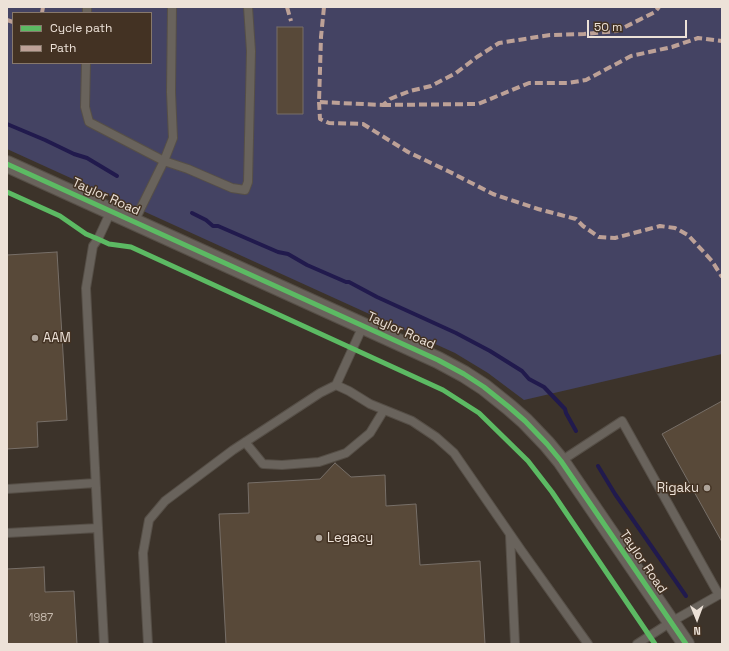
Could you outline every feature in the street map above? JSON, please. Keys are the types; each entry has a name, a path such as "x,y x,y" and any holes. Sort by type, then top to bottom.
{"street":[{"name":"Taylor Road","path":"7,164 438,360 484,387 525,421 547,444 686,644"}],"lane":[{"path":"134,222 164,161 172,138 172,7"},
{"path":"86,64 85,107 88,122 164,161 188,169 232,188 245,190 248,182 251,50 248,7"},
{"path":"104,644 86,288 94,246 111,211"},
{"path":"148,644 143,553 149,520 165,501 233,450 336,384 364,326"},
{"path":"336,384 370,404 412,421 436,437 454,453 588,644"},
{"path":"245,442 263,464 282,465 319,462 346,453 370,433 384,410"},
{"path":"560,461 622,421 720,594 671,622 637,644"},
{"path":"7,488 96,483"},
{"path":"7,532 98,528"},
{"path":"510,534 515,644"}],"shaded area":[{"path":"7,7 722,7 722,354 524,400 488,373 455,353 7,149"}],"building":[{"path":"277,27 303,27 303,114 277,114"},
{"name":"AAM","path":"57,252 67,420 37,422 38,447 7,449 7,255"},
{"name":"Rigaku","path":"722,401 722,542 662,434"},
{"name":"Legacy","path":"335,463 351,477 385,475 386,506 416,504 420,565 480,561 485,644 226,644 219,514 249,513 248,483 320,479"},
{"path":"44,567 45,592 74,591 77,644 7,644 7,569"}],"waterway":[{"path":"7,124 74,154 87,158 117,176"},
{"path":"192,213 206,220 213,226 218,226 278,252 288,254 307,265 349,282 377,297 456,333 490,351 522,371 529,379 544,387 565,409 576,431"},
{"path":"598,466 615,494 686,596"}],"marked path":[{"path":"42,12 43,7"},
{"path":"287,7 291,21"},
{"path":"324,7 321,37 319,102 383,105 390,99 410,91 431,86 456,73 499,43 550,35 617,31 655,12 659,7"},
{"path":"7,20 12,22"},
{"path":"383,105 478,104 529,83 568,83 586,80 631,56 672,47 698,38 722,41"},
{"path":"319,102 320,119 329,123 363,124 408,152 493,194 538,209 576,219 599,237 615,238 660,226 675,228 688,235 712,261 722,277"}],"cycle path":[{"path":"7,164 438,360 484,387 525,421 561,461 686,644"},
{"path":"7,192 60,216 86,234 109,244 131,247 443,390 479,413 528,461 552,492 655,644"}],"place":[{"name":"AAM","path":"35,338"},
{"name":"Rigaku","path":"707,488"},
{"name":"Legacy","path":"319,538"}]}
